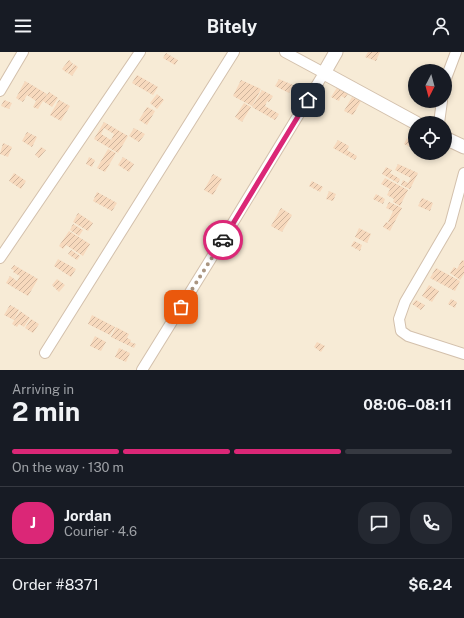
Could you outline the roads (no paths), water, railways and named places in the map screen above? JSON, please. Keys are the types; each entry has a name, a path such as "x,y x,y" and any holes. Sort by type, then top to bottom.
{"street":[{"path":"0,91 23,52"},
{"path":"0,258 140,52"},
{"path":"45,352 234,52"},
{"path":"285,52 408,119"},
{"path":"142,370 336,52"},
{"path":"451,64 456,52"},
{"path":"452,141 464,147"},
{"path":"464,173 450,225 405,302 399,319 401,331 408,336 464,354"}]}
